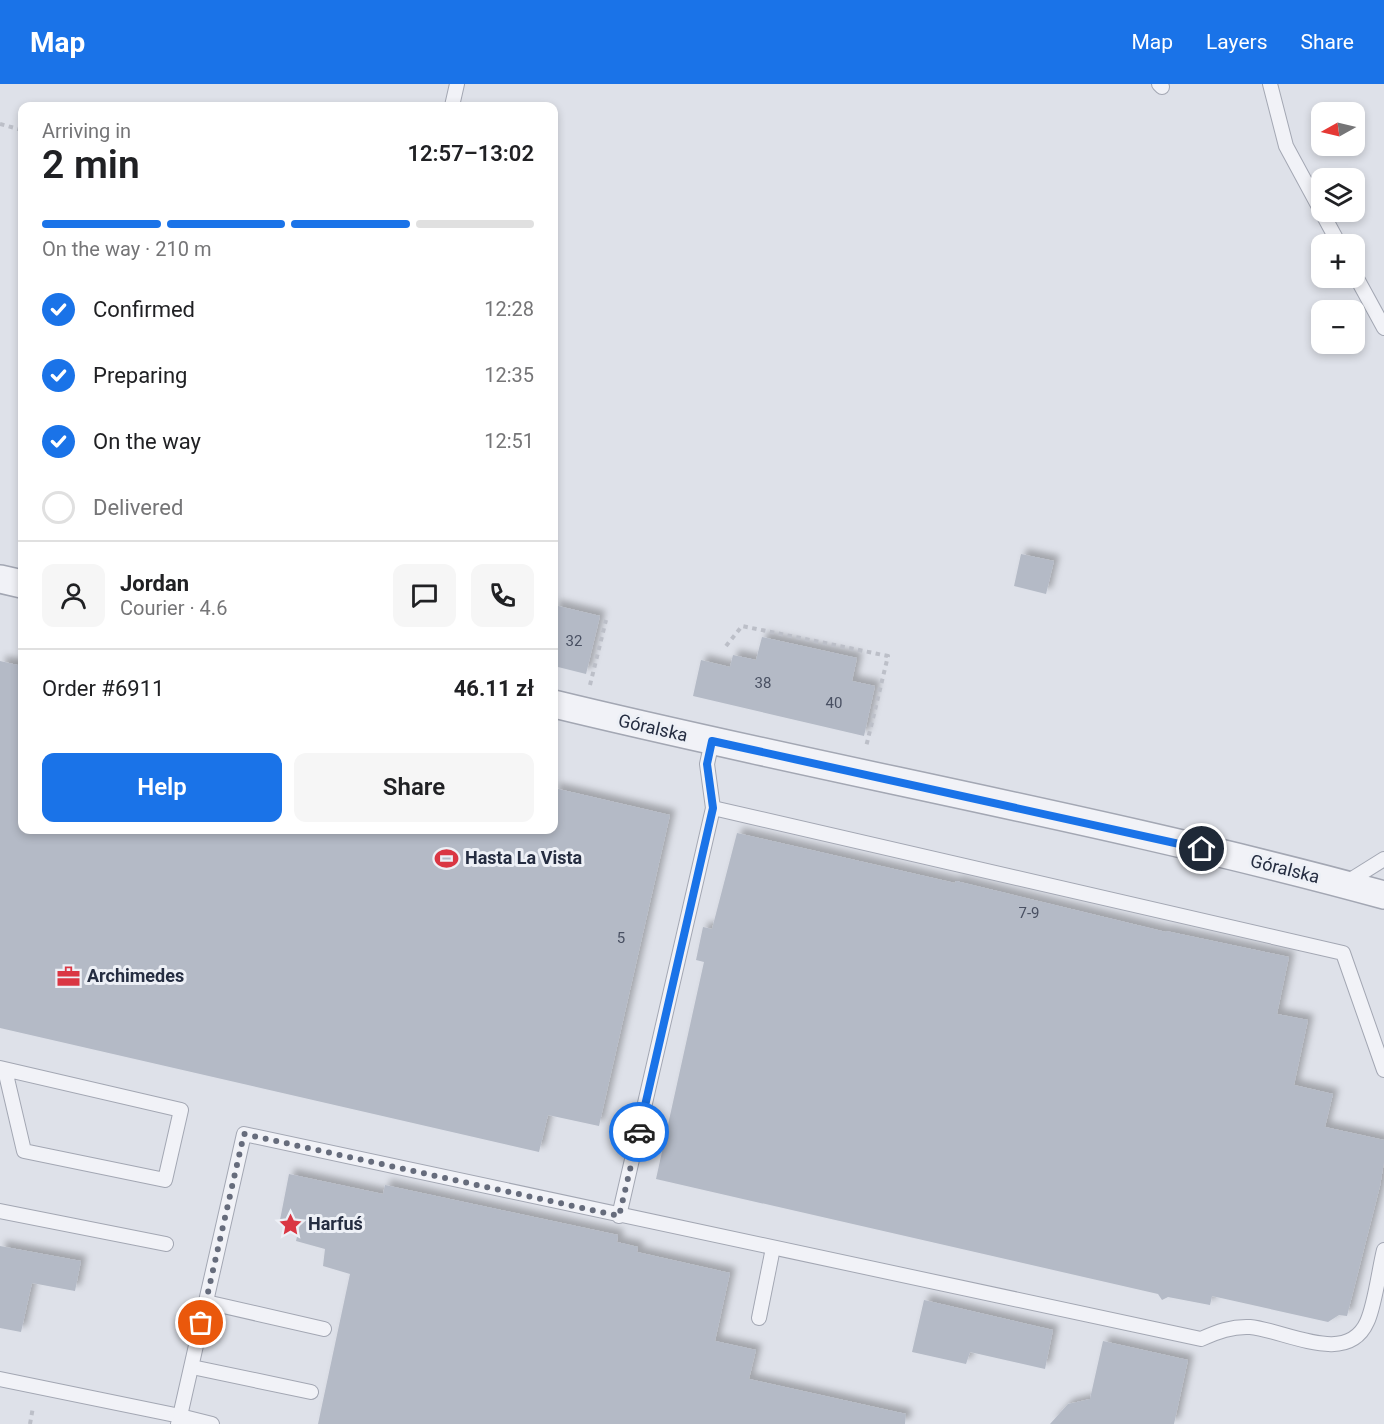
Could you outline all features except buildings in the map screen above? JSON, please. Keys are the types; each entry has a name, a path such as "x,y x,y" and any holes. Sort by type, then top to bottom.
{"street":[{"path":"0,579 18,584"},
{"name":"Góralska","path":"558,705 712,741 1157,838 1384,895"}],"lane":[{"path":"453,102 457,84"},
{"path":"1269,84 1286,146 1334,234"},
{"path":"1362,288 1384,327"},
{"path":"619,1216 713,808 707,764 712,741"},
{"path":"713,808 1343,953 1384,1070"},
{"path":"1344,884 1384,859"},
{"path":"3,1069 181,1110 165,1180 24,1151 3,1069"},
{"path":"179,1420 244,1134 1201,1339 1222,1329 1249,1327 1330,1345 1346,1343 1358,1336 1367,1321 1384,1250"},
{"path":"0,1211 166,1244"},
{"path":"759,1318 773,1248"},
{"path":"206,1302 324,1329"},
{"path":"192,1366 311,1392"},
{"path":"0,1379 179,1420 212,1424"}],"path":[{"path":"0,124 18,129"},
{"path":"590,686 606,620"},
{"path":"726,646 742,626 888,656 866,748"}],"way so far":[{"path":"201,1323 244,1134 619,1216 639,1132"}],"place":[{"name":"Hasta La Vista","path":"447,858"},
{"name":"Archimedes","path":"69,976"},
{"name":"Harfuś","path":"290,1224"}],"route":[{"path":"639,1132 713,808 707,764 712,741 1202,849"}]}
